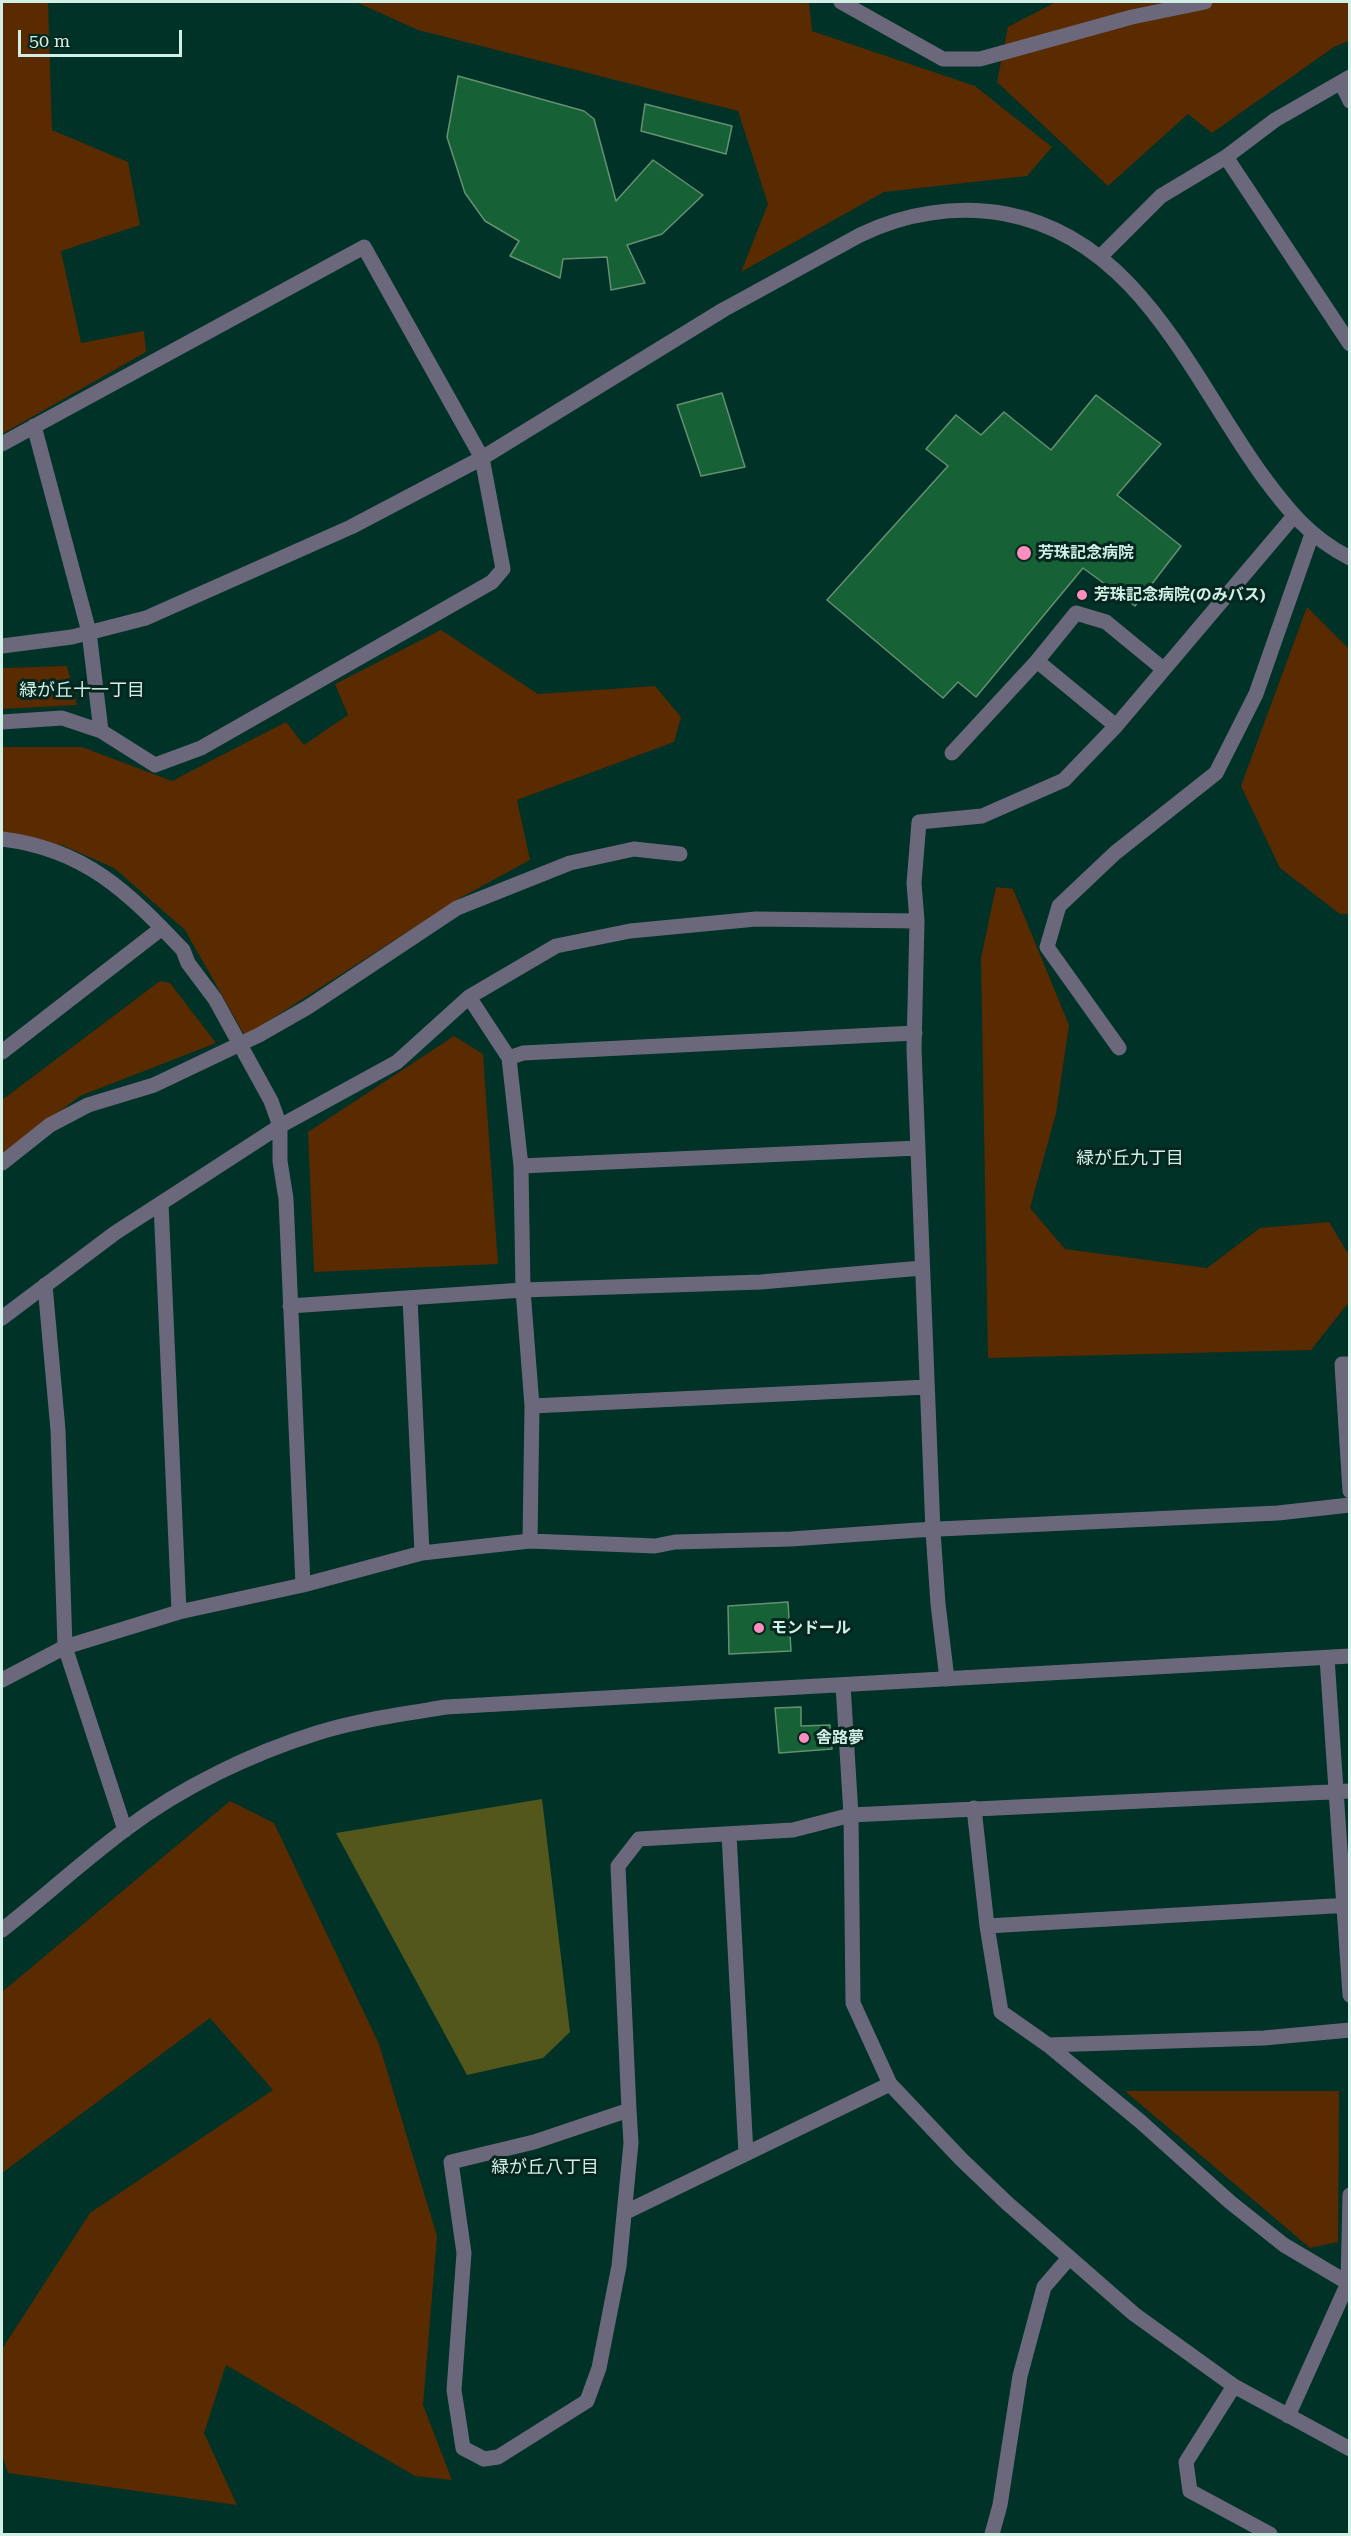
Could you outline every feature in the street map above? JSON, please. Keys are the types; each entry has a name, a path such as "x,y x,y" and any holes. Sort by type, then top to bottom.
{"street":[{"path":"841,2 943,59 980,59 1132,17 1205,2"},
{"path":"1101,256 1161,196 1226,157 1275,120 1345,79 1350,101"},
{"path":"1226,157 1344,326 1350,344"},
{"path":"2,646 30,644 146,618 207,593 351,527 482,458 723,310 882,224 924,214 962,210 996,212 1027,218 1058,231 1101,256 1130,282 1155,312 1248,456 1293,517 1312,534 1350,558"},
{"path":"2,444 364,247 482,458 503,569 492,582 201,748 155,765 101,732 62,718 2,722"},
{"path":"34,426 89,632 101,732"},
{"path":"947,1679 938,1604 933,1531 918,1148 915,1033 917,921 914,884 919,822 982,816 1064,780 1116,726 1293,517"},
{"path":"1119,1048 1047,947 1059,906 1115,853 1216,773 1256,694 1312,534"},
{"path":"952,753 1037,661 1076,613 1106,622 1162,669"},
{"path":"1037,661 1116,726"},
{"path":"2,839 64,853 117,885 162,928 183,950 188,963 215,999 272,1101 280,1126 280,1161 286,1199 303,1585"},
{"path":"2,1163 50,1125 88,1105 154,1085 240,1046 308,1007 457,909 570,863 634,849 680,854"},
{"path":"2,1318 114,1233 280,1126 397,1062 469,997 556,946 630,931 756,919 917,921"},
{"path":"2,1052 162,928"},
{"path":"469,997 509,1058 521,1166 523,1290 532,1406 530,1541"},
{"path":"509,1058 523,1053 915,1033"},
{"path":"521,1166 918,1148"},
{"path":"161,1203 179,1612"},
{"path":"290,1306 523,1290 761,1282 922,1268"},
{"path":"45,1285 58,1430 64,1647 124,1830"},
{"path":"410,1298 422,1553"},
{"path":"1350,1364 1342,1364 1350,1491"},
{"path":"532,1406 927,1387"},
{"path":"2,1680 64,1647 179,1612 303,1585 422,1553 530,1541 654,1546 675,1542 1278,1513 1350,1505"},
{"path":"2,1930 124,1830 168,1801 253,1758 317,1733 383,1718 446,1707 1350,1656"},
{"path":"1327,1658 1342,1791 1350,1995"},
{"path":"843,1685 851,1815 854,2003 890,2084 961,2159 1134,2314 1234,2386 1350,2449"},
{"path":"629,2110 534,2142 451,2162 464,2253 454,2390 464,2448 484,2459 498,2457 587,2401 599,2368 619,2266 631,2143 618,1866 639,1839 793,1830 851,1815 1342,1791"},
{"path":"974,1808 987,1926 1001,2012 1048,2045 1266,2231 1284,2245 1349,2283"},
{"path":"729,1834 746,2154"},
{"path":"987,1926 1346,1905"},
{"path":"1048,2045 1264,2038 1350,2030"},
{"path":"626,2212 890,2084"},
{"path":"1288,2415 1349,2283 1350,2195"},
{"path":"992,2535 1000,2505 1020,2376 1044,2287 1069,2258"},
{"path":"1234,2386 1186,2462 1190,2491 1270,2535"}],"shaded area":[{"path":"2,2 48,2 52,130 128,162 140,225 61,251 81,343 144,331 146,352 2,434"},
{"path":"356,2 809,2 812,31 975,86 1052,147 1027,176 884,192 741,272 768,204 738,111 418,30"},
{"path":"1056,2 1349,2 1349,41 1334,47 1212,133 1188,114 1108,186 997,82 1008,27"},
{"path":"1307,607 1349,649 1349,914 1340,914 1280,868 1241,786"},
{"path":"441,630 538,694 655,686 681,717 674,742 517,800 530,860 460,898 245,1036 185,930 114,868 62,845 2,835 2,747 82,747 172,781 286,722 304,745 348,715 335,684"},
{"path":"67,666 77,705 2,709 2,668"},
{"path":"996,887 1013,889 1069,1025 1056,1113 1030,1208 1065,1249 1207,1268 1260,1228 1329,1222 1349,1255 1349,1302 1311,1350 988,1358 981,958"},
{"path":"160,981 170,983 216,1043 80,1096 2,1155 2,1100"},
{"path":"454,1036 483,1054 498,1264 314,1272 308,1132"},
{"path":"542,1799 570,2032 543,2058 467,2075 336,1833"},
{"path":"230,1801 274,1823 379,2044 437,2236 423,2405 452,2480 415,2476 226,2365 204,2433 237,2505 8,2473 2,2455 2,2349 90,2213 273,2090 210,2018 2,2173 2,1992"},
{"path":"1125,2091 1339,2091 1338,2242 1310,2248"}],"building":[{"path":"458,76 584,111 594,119 616,201 653,160 703,195 662,234 627,245 645,283 611,290 607,257 563,259 560,278 510,256 519,241 485,221 465,193 447,137"},
{"path":"645,104 732,126 726,154 641,131"},
{"path":"722,393 745,467 701,476 677,405"},
{"path":"1096,395 1161,444 1117,495 1181,546 1135,606 1083,568 976,697 958,682 943,698 827,600 948,466 926,449 956,415 981,435 1004,412 1051,450"},
{"name":"モンドール","path":"788,1602 791,1651 729,1654 728,1606"},
{"name":"舎路夢","path":"801,1707 801,1726 830,1725 832,1749 779,1753 775,1708"}],"place":[{"name":"芳珠記念病院","path":"1024,553"},
{"name":"芳珠記念病院(のみバス)","path":"1082,595"},
{"name":"モンドール","path":"759,1628"},
{"name":"舎路夢","path":"804,1738"}],"district":[{"name":"緑が丘十一丁目","path":"82,691"},
{"name":"緑が丘九丁目","path":"1130,1159"},
{"name":"緑が丘八丁目","path":"545,2168"}]}
